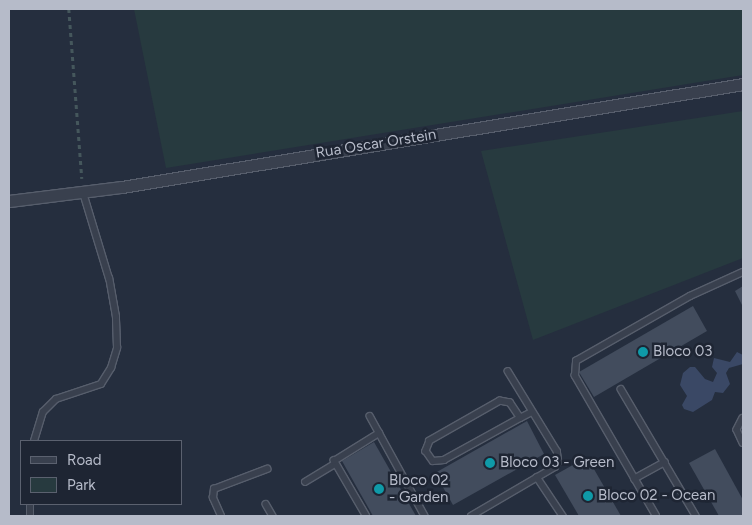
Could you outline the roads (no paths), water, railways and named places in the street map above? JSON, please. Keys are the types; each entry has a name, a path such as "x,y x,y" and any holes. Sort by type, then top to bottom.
{"street":[{"name":"Rua Oscar Orstein","path":"9,201 83,193 743,84"}],"lane":[{"path":"34,440 43,412 56,399 101,384 111,368 117,348 116,317 109,278 83,193"},
{"path":"656,516 575,376 576,361 690,296 743,272"},
{"path":"471,516 555,467 559,458 508,372"},
{"path":"621,388 696,516"},
{"path":"520,418 510,403 500,401 430,441 426,452 433,461 444,460 532,412"},
{"path":"370,416 425,516"},
{"path":"743,418 737,430 743,442"},
{"path":"305,482 335,464 338,456 379,433"},
{"path":"634,479 665,462"},
{"path":"335,464 366,516"},
{"path":"221,516 213,498 214,489 268,469"},
{"path":"537,477 562,516"},
{"path":"266,504 273,516"}],"water":[{"path":"737,352 743,355 743,364 729,368 726,373 730,384 723,393 715,392 712,400 693,412 684,409 682,405 687,396 680,385 683,373 690,367 695,367 705,379 713,382 717,373 712,367 714,358 730,362"}],"place":[{"name":"Bloco 03","path":"643,352"},
{"name":"Bloco 03 - Green","path":"490,463"},
{"name":"Bloco 02 - Garden","path":"379,489"},
{"name":"Bloco 02 - Ocean","path":"588,496"}]}
